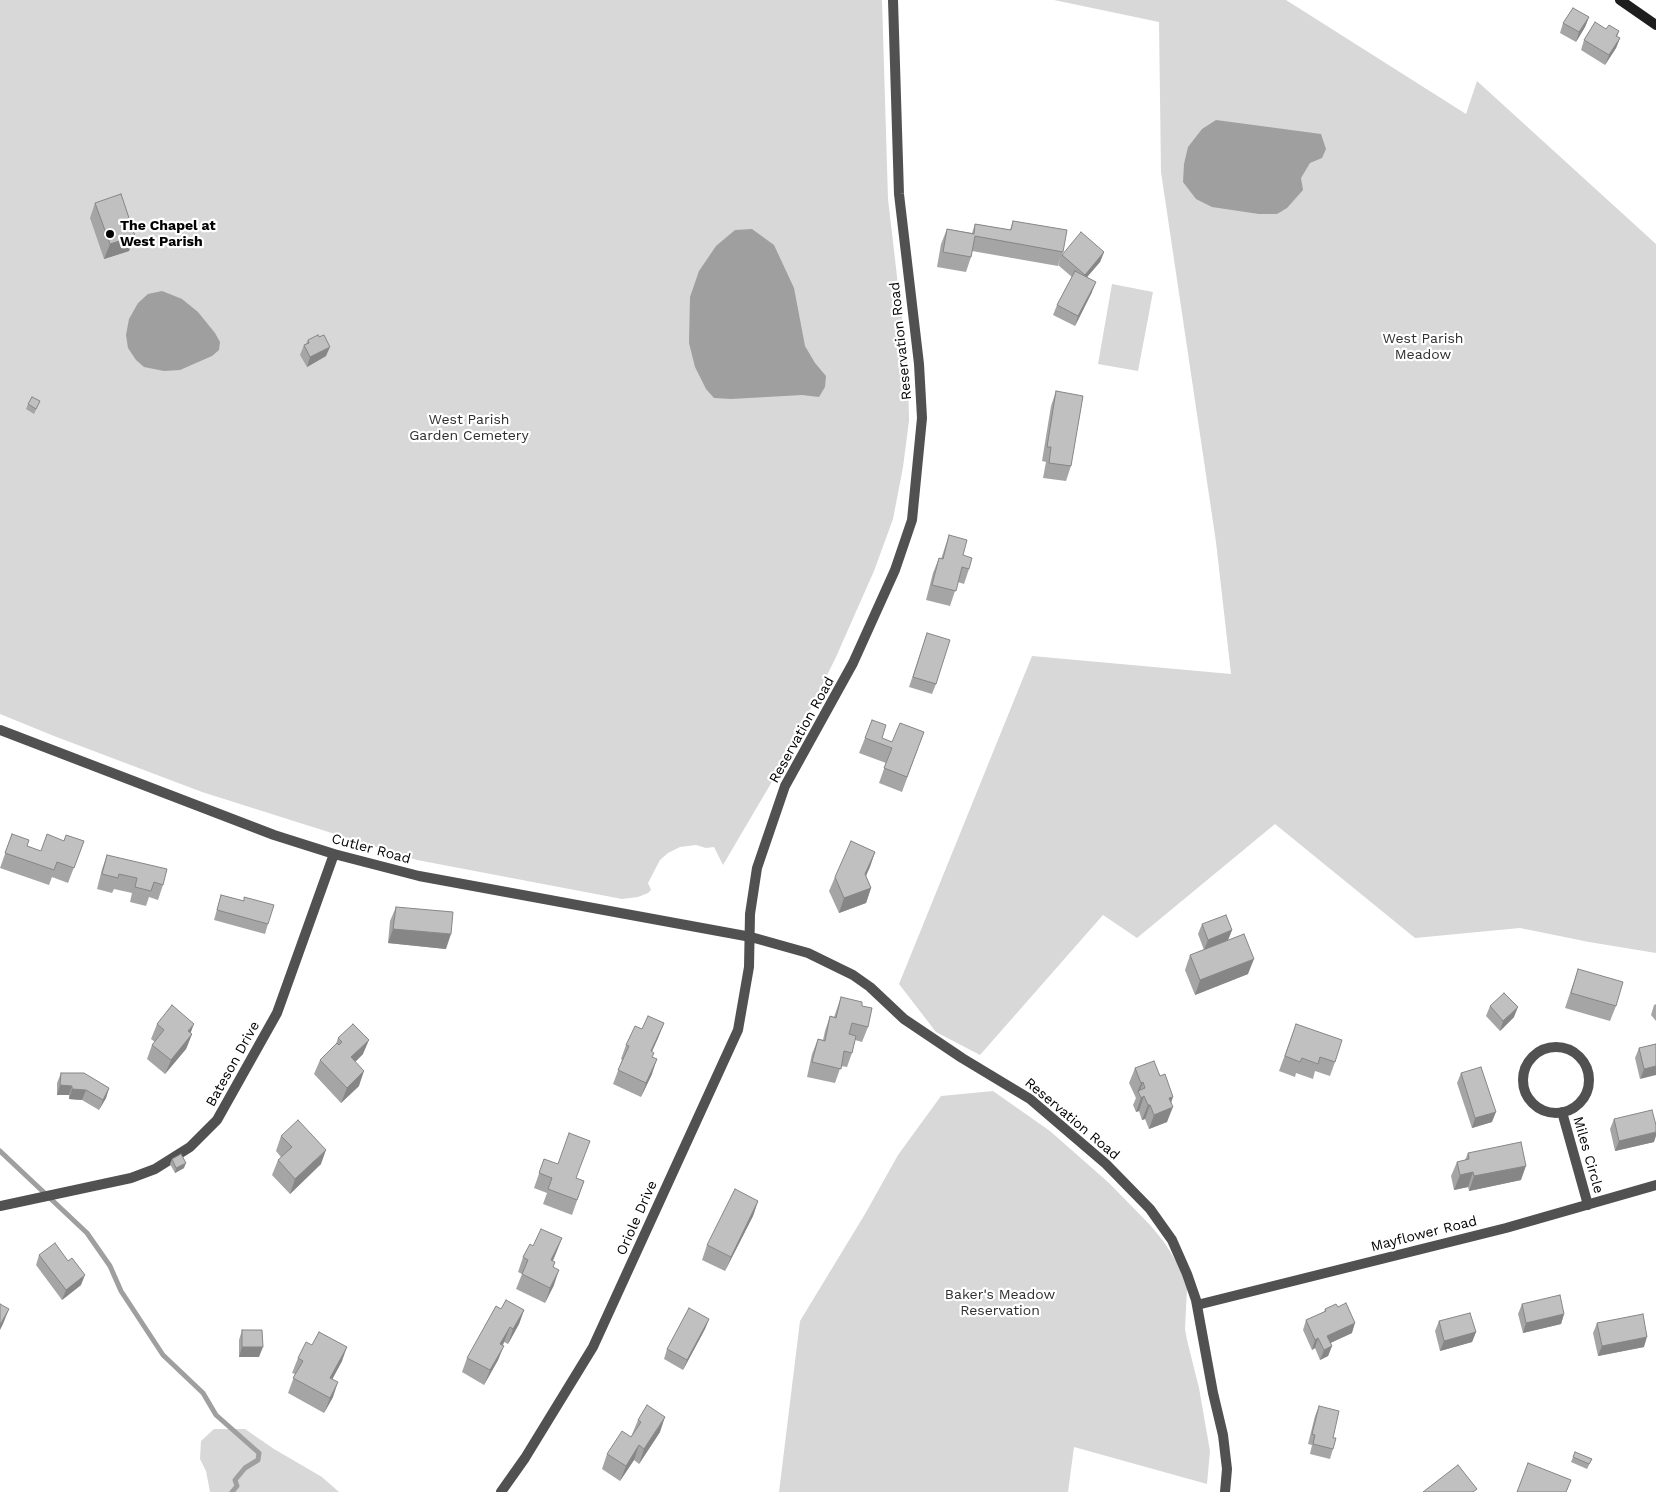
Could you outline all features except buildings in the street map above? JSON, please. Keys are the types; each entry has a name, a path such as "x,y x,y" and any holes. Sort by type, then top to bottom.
{"main road":[{"path":"1620,0 1656,25"}],"street":[{"name":"Reservation Road","path":"894,0 898,194 919,364 922,418 912,520 895,570 854,663 785,786 757,868 750,914 751,937 808,953 853,975 870,987 904,1019 962,1058 1030,1099 1106,1164 1150,1209 1172,1240 1188,1274 1197,1305 1213,1393 1224,1435 1227,1470 1225,1492"},
{"name":"Cutler Road","path":"0,730 274,836 334,854 446,882 751,937"},
{"name":"Bateson Drive","path":"0,1206 131,1178 155,1169 190,1147 217,1120 277,1013 334,854"},
{"name":"Oriole Drive","path":"502,1492 593,1347 738,1030 749,967 751,937"},
{"name":"Miles Circle","path":"1552,1047 1568,1048 1580,1056 1590,1076 1588,1091 1580,1103 1575,1108 1562,1112 1554,1113 1536,1106 1527,1095 1523,1082 1523,1075 1528,1062 1538,1051 1552,1047"},
{"name":"Miles Circle","path":"1562,1112 1588,1205"},
{"name":"Mayflower Road","path":"1197,1305 1506,1228 1656,1185"}],"green space":[{"name":"West Parish Garden Cemetery","path":"0,0 882,0 888,199 908,371 909,421 903,467 893,519 874,571 836,657 770,785 723,865 714,847 706,848 696,845 680,847 668,853 660,860 648,883 651,890 648,893 638,897 622,899 417,860 202,792 0,714"},
{"name":"West Parish Meadow","path":"1054,0 1286,0 1466,114 1477,81 1656,244 1656,953 1520,928 1415,938 1275,824 1137,938 1103,915 980,1055 936,1032 899,984 1032,656 1231,674 1216,542 1161,172 1159,22"},
{"path":"1112,284 1153,292 1138,371 1098,364"},
{"name":"Baker's Meadow Reservation","path":"993,1091 1050,1131 1109,1183 1151,1226 1164,1242 1181,1269 1187,1289 1185,1329 1199,1388 1210,1451 1207,1484 1074,1447 1068,1492 779,1492 800,1321 865,1214 898,1155 941,1096"},
{"path":"214,1429 245,1429 274,1449 322,1477 339,1492 210,1492 206,1471 200,1459 201,1441"}],"shaded area":[{"path":"1216,120 1321,134 1326,149 1322,158 1310,163 1301,178 1303,190 1287,208 1277,214 1259,214 1212,207 1196,199 1183,182 1184,164 1188,147 1202,129"},
{"path":"752,229 774,245 794,288 805,346 815,363 826,376 825,387 819,397 802,395 731,399 714,398 706,389 695,367 689,343 690,297 699,271 716,246 735,230"},
{"path":"162,291 182,299 198,312 220,342 219,350 212,356 180,370 164,371 144,367 136,360 128,348 126,335 129,319 138,303 148,294"}],"waterway":[{"path":"0,1151 87,1233 110,1266 121,1291 163,1355 203,1393 216,1415 259,1453 258,1460 245,1468 235,1480 237,1486 232,1492"}],"place":[{"name":"The Chapel at West Parish","path":"110,234"}]}
